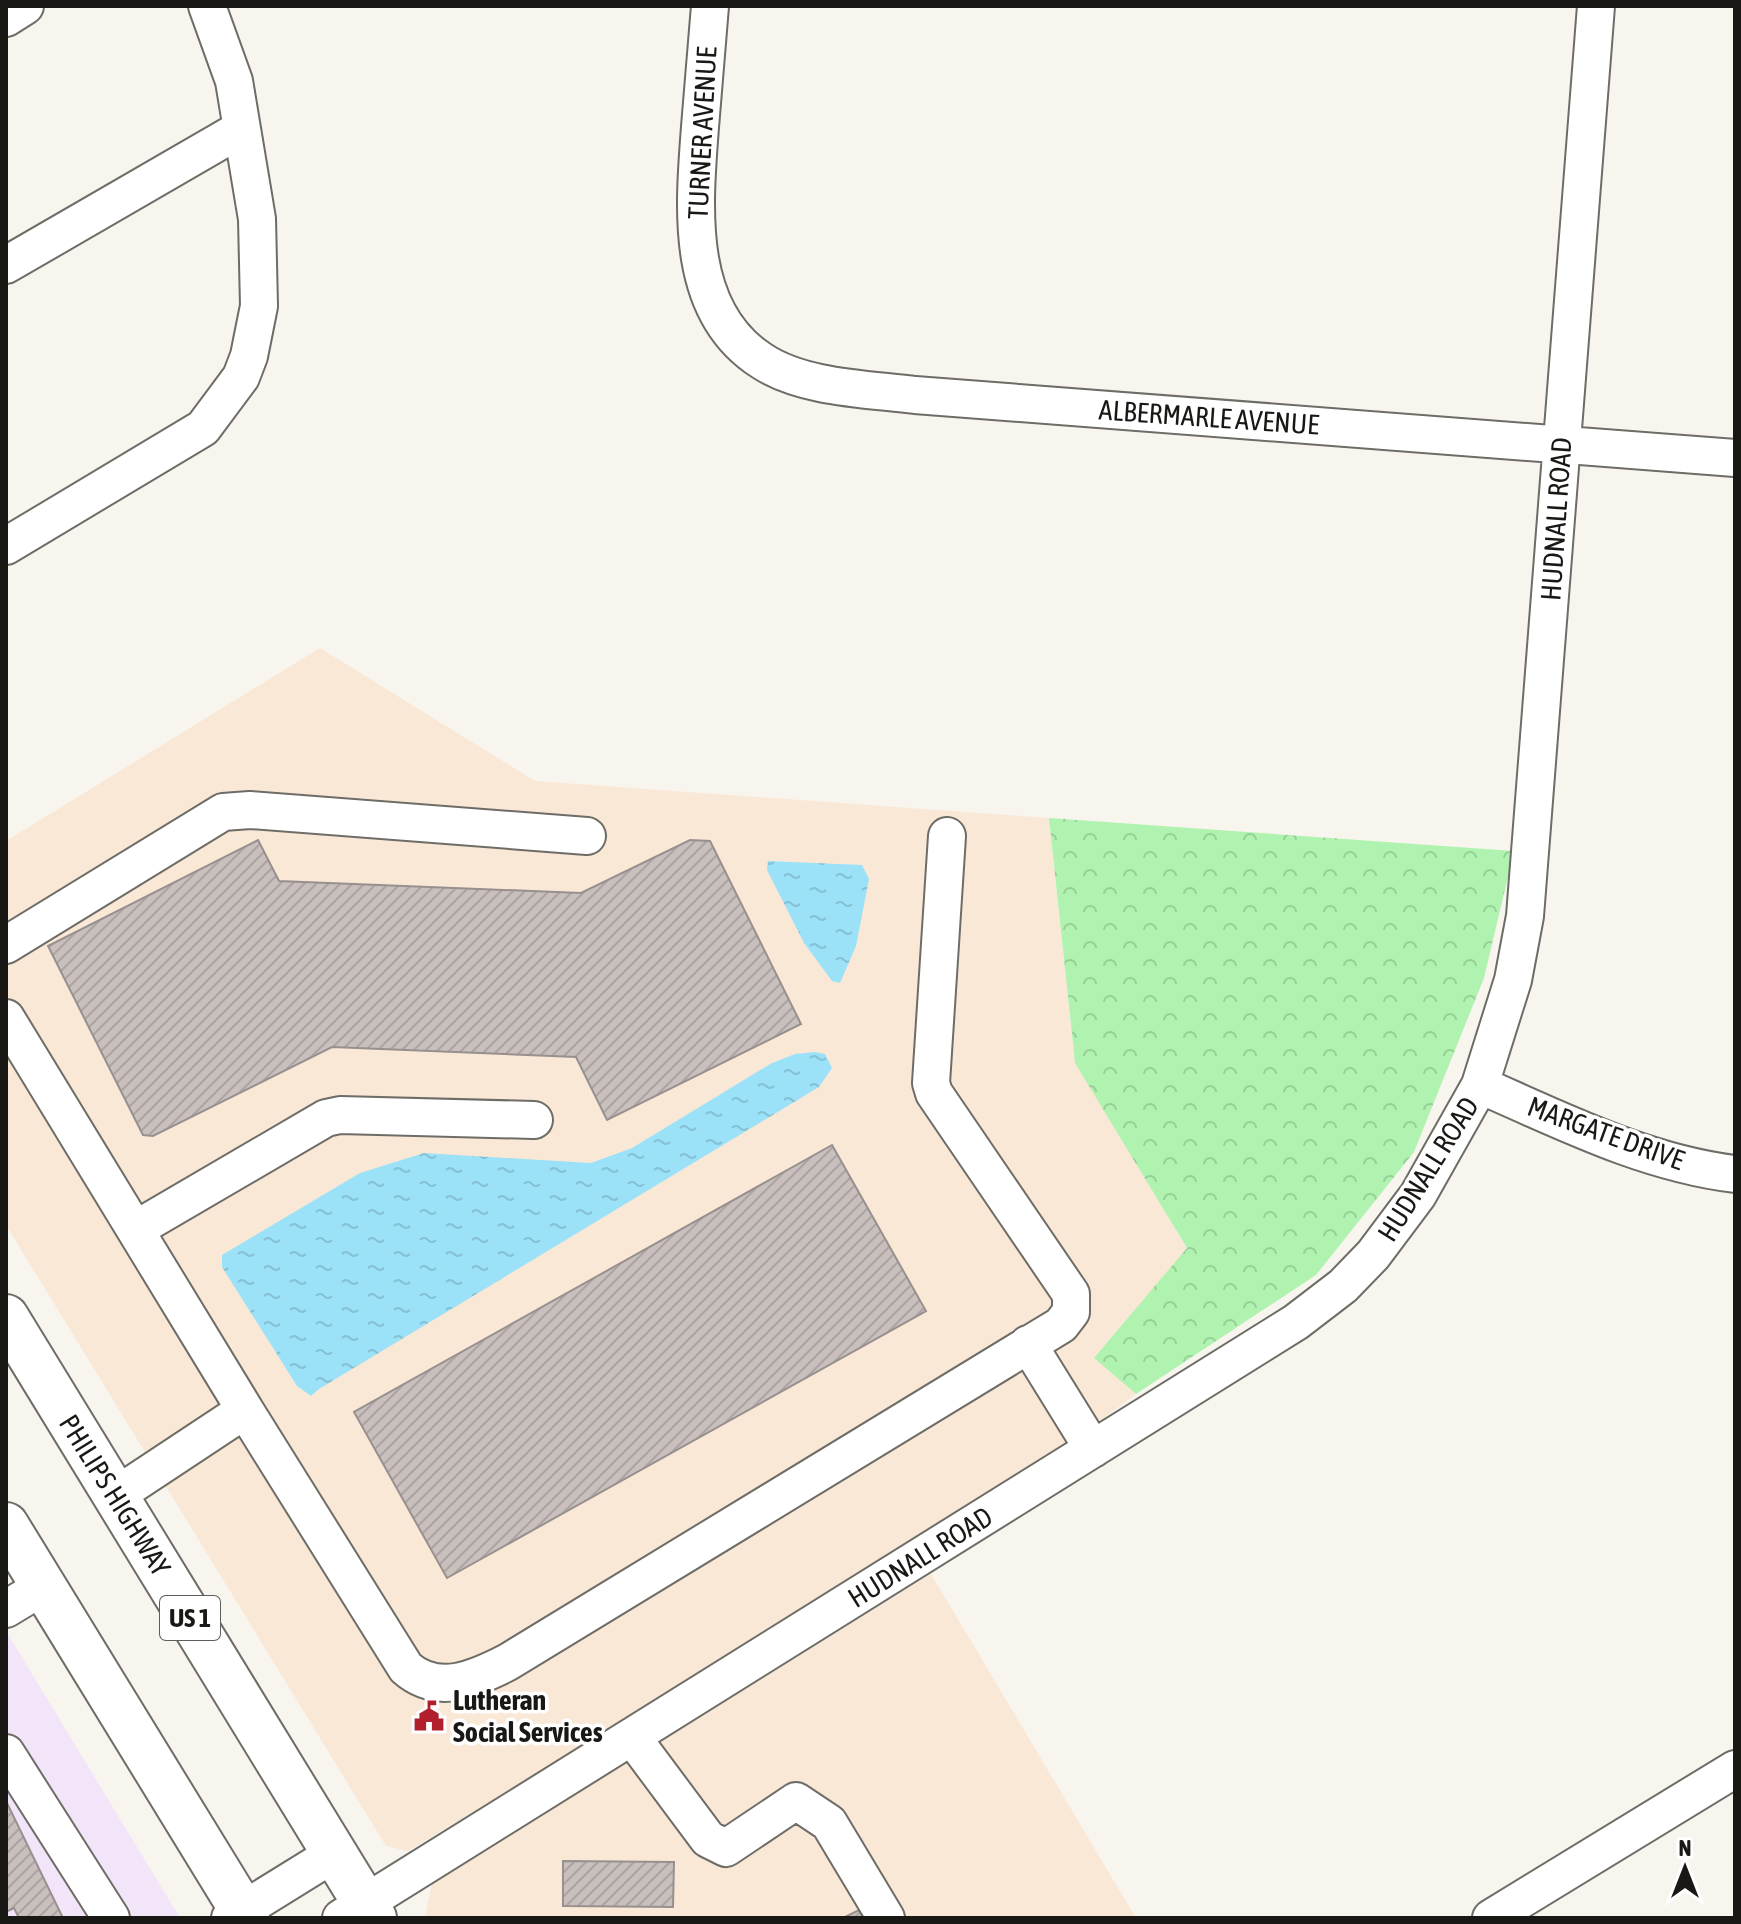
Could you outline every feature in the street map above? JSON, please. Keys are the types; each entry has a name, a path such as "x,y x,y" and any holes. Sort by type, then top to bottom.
{"main road":[{"name":"PHILIPS HIGHWAY","path":"6,1317 335,1853 360,1913"},
{"path":"6,1525 239,1915"}],"street":[{"path":"6,18 25,6"},
{"path":"6,546 203,428 241,377 249,356 259,306 257,219 234,81 207,6"},
{"name":"TURNER AVENUE","path":"710,6 694,202 698,253 713,307"},
{"name":"HUDNALL ROAD","path":"360,1913 632,1737 1296,1322 1343,1286 1373,1255 1418,1195 1480,1085 1513,980 1525,916 1596,6"},
{"path":"6,265 241,129"},
{"name":"ALBERMARLE AVENUE","path":"713,307 737,342 763,362 801,379 915,395 1735,458"},
{"path":"6,945 223,812 265,811 587,836"},
{"path":"6,1018 406,1668 414,1676 435,1684 478,1678 1061,1325 1071,1312 1071,1294 934,1093 931,1083 947,836"},
{"name":"MARGATE DRIVE","path":"1480,1085 1603,1138 1662,1158 1735,1174"},
{"path":"136,1229 326,1118 340,1115 534,1120"},
{"path":"1028,1344 1093,1449"},
{"path":"115,1496 245,1410"},
{"path":"6,1609 44,1586"},
{"path":"632,1737 708,1839 726,1848 796,1801 829,1823 886,1918"},
{"path":"6,1753 111,1918"},
{"path":"1491,1918 1735,1769"},
{"path":"239,1915 335,1853"}],"shaded area":[{"path":"320,648 535,781 1049,818 1074,1057 1187,1249 1094,1358 1136,1394 1018,1483 408,1851 386,1846 6,1225 6,841"},
{"path":"931,1574 1136,1918 425,1918 432,1883"},
{"path":"6,1631 180,1918 6,1918"}],"green space":[{"path":"1049,818 1514,851 1484,978 1414,1152 1316,1275 1136,1394 1094,1358 1187,1248 1075,1063"}],"water":[{"path":"768,861 862,865 869,879 856,946 840,983 832,981 804,943 767,870"},
{"path":"795,1054 825,1054 832,1068 819,1087 311,1396 297,1386 222,1267 222,1255 360,1173 424,1153 591,1163 632,1148 772,1063"}],"building":[{"path":"258,840 279,881 581,893 690,840 710,841 801,1024 607,1120 576,1057 332,1047 153,1136 143,1135 48,946"},
{"path":"832,1145 926,1311 447,1578 354,1412"},
{"path":"6,1801 63,1918 19,1918 14,1908 6,1912"},
{"path":"563,1861 674,1862 673,1907 563,1906"},
{"path":"859,1910 863,1918 843,1918"}],"place":[{"name":"Lutheran Social Services","path":"429,1716"}]}
